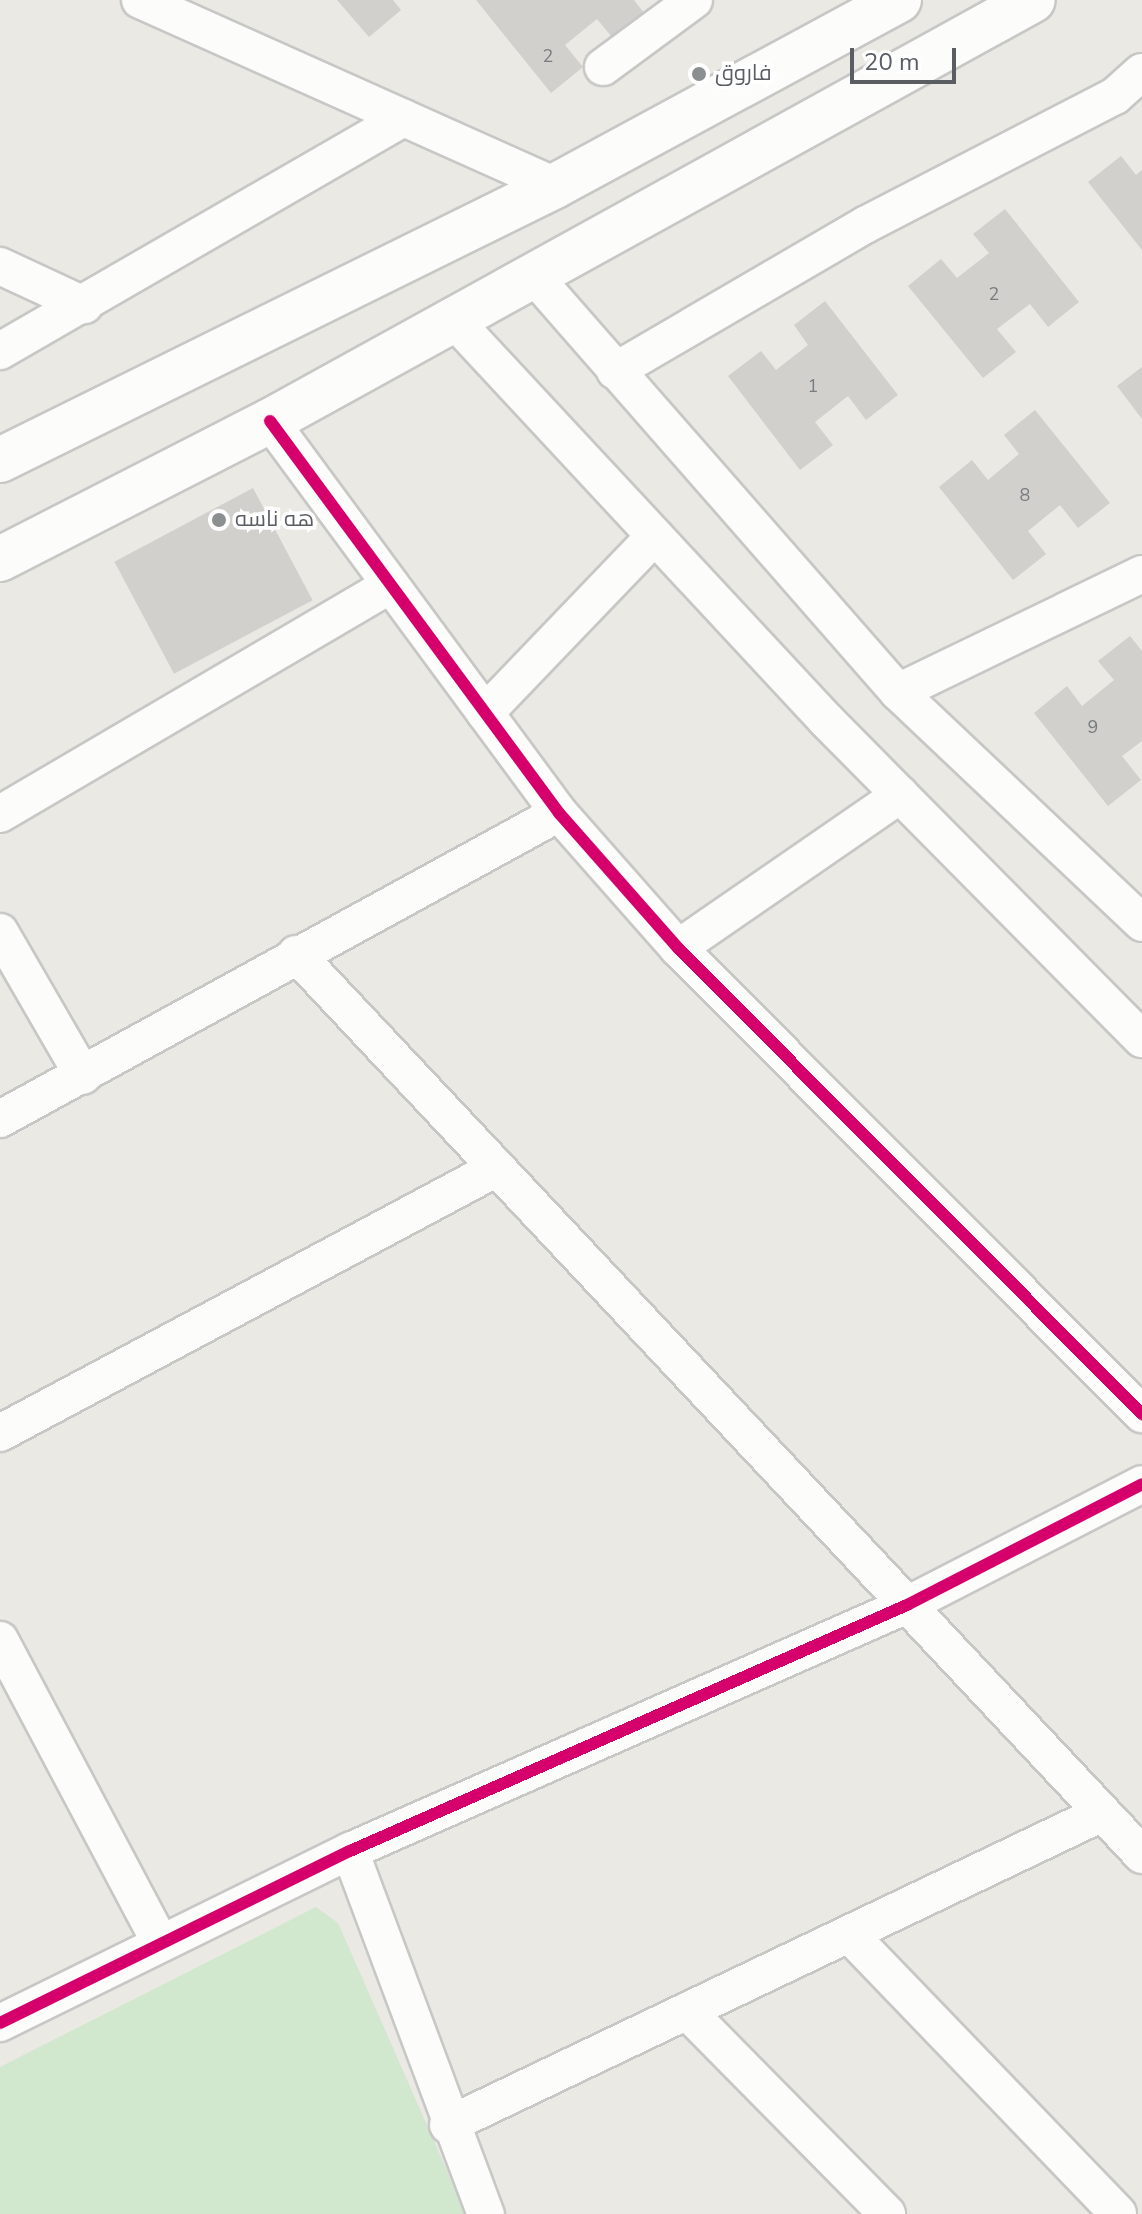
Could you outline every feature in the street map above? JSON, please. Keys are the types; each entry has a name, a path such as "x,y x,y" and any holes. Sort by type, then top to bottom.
{"street":[{"path":"603,67 694,0"},
{"path":"0,460 555,186 899,0"},
{"path":"0,559 270,421 1033,0"},
{"path":"154,2 555,186"},
{"path":"615,371 865,225 1115,96 1142,72"},
{"path":"0,351 404,118"},
{"path":"0,266 84,305"},
{"path":"534,276 898,692 1142,923"},
{"path":"453,319 900,795 1142,1039"},
{"path":"270,421 559,813 678,948 1142,1414"},
{"path":"485,713 655,536"},
{"path":"898,692 1142,574"},
{"path":"0,814 391,585"},
{"path":"678,948 900,795"},
{"path":"0,1119 83,1076 296,954 559,813"},
{"path":"0,932 83,1076"},
{"path":"296,954 1142,1855"},
{"path":"0,1433 497,1168"},
{"path":"0,2023 159,1940 350,1851 907,1605 1142,1484"},
{"path":"0,1640 159,1940"},
{"path":"448,2125 1102,1813"},
{"path":"350,1851 448,2125 486,2214"},
{"path":"849,1934 1118,2214"},
{"path":"687,2011 887,2214"}],"green space":[{"path":"316,1907 338,1923 466,2214 0,2214 0,2067"}],"building":[{"path":"337,0 393,0 401,10 369,37"},
{"path":"476,0 634,0 647,17 616,42 597,19 565,45 583,67 551,93"},
{"path":"1121,156 1136,175 1142,170 1142,250 1088,182"},
{"path":"1005,209 1079,302 1048,327 1030,304 997,329 1016,352 983,378 908,286 941,259 957,278 989,253 973,234"},
{"path":"825,301 898,395 866,420 848,396 815,422 833,445 800,470 728,376 761,351 776,370 808,345 794,325"},
{"path":"1142,367 1142,419 1117,386"},
{"path":"1035,410 1110,503 1078,528 1060,505 1028,531 1046,554 1013,580 939,487 972,460 988,480 1019,454 1004,435"},
{"path":"253,488 313,600 174,674 114,562"},
{"path":"1130,636 1142,651 1142,741 1122,756 1141,780 1108,806 1034,713 1067,686 1082,706 1114,680 1098,661"}],"cycle path":[{"path":"270,421 559,813 678,948 1142,1414"},
{"path":"0,2023 350,1851 907,1605 1142,1484"}],"place":[{"name":"فاروق","path":"699,74"},
{"name":"هه ناسه","path":"219,520"}]}
